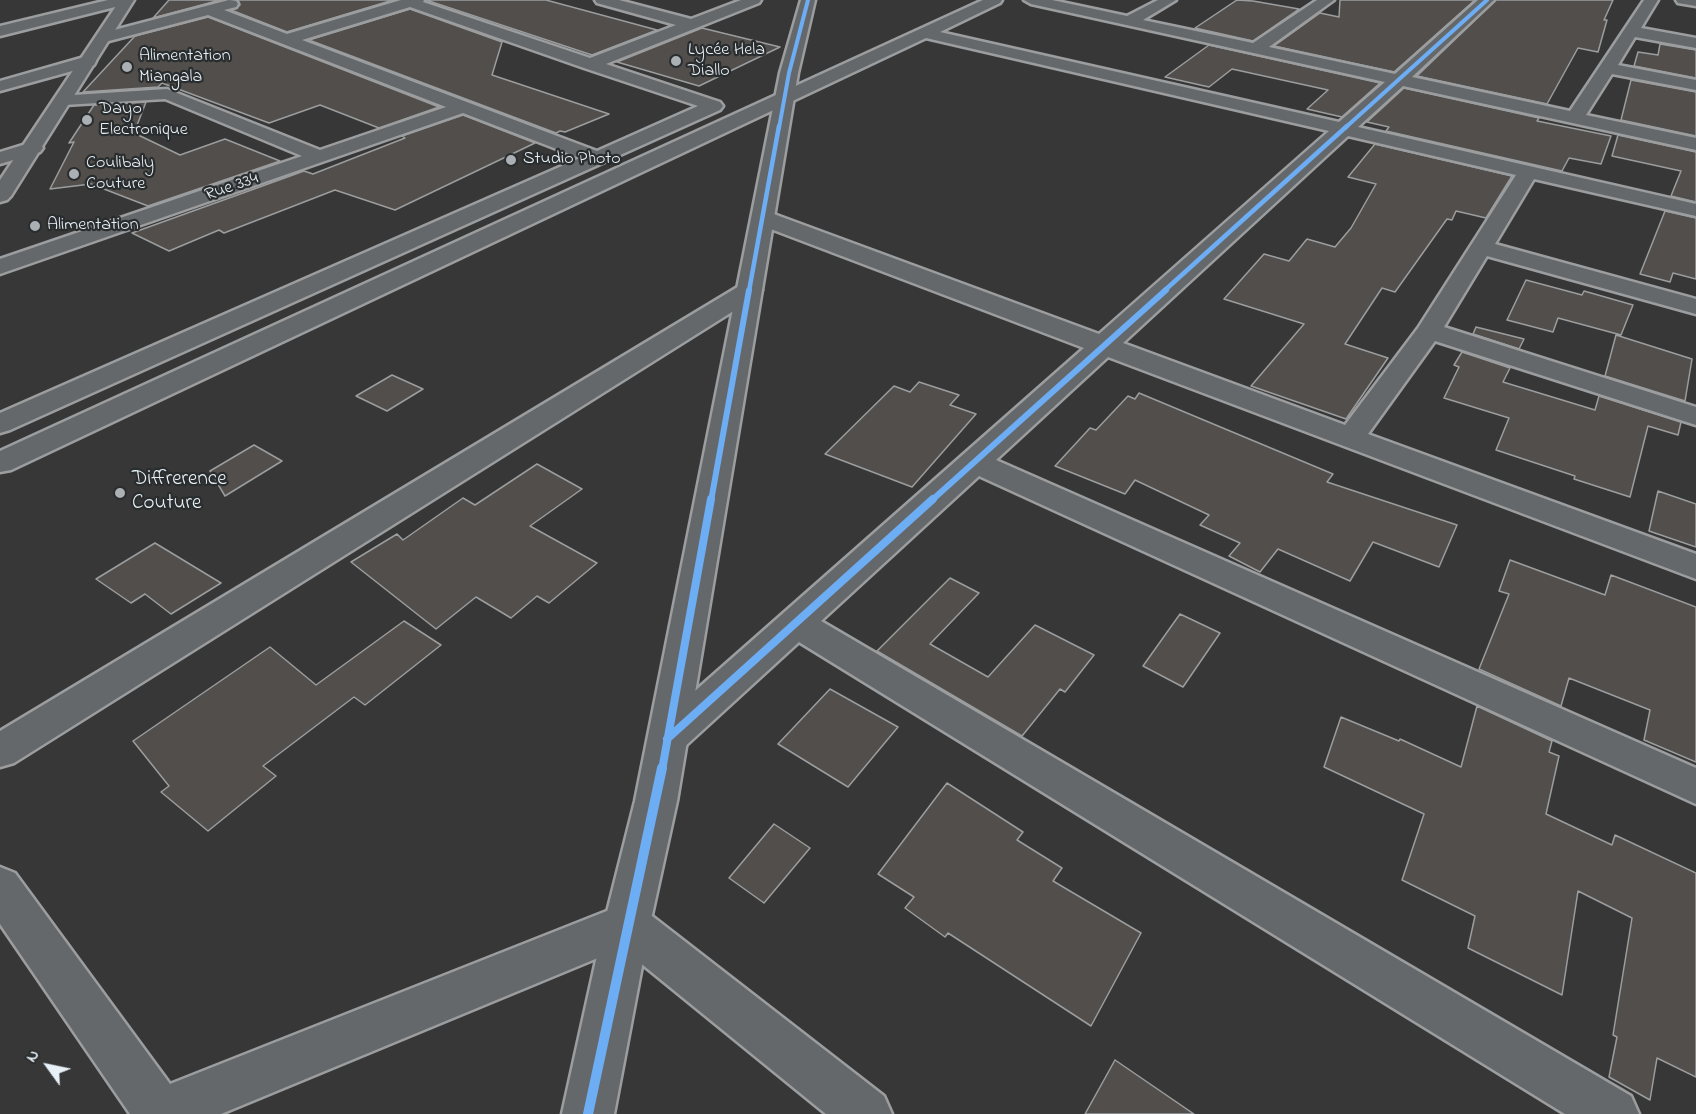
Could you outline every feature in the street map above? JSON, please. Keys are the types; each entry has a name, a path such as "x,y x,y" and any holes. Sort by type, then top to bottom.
{"street":[{"path":"0,31 126,0"},
{"path":"0,196 105,37 126,0"},
{"path":"105,37 247,0"},
{"path":"602,0 691,24"},
{"path":"590,63 754,0"},
{"path":"0,464 953,0"},
{"path":"781,84 925,33 995,0"},
{"path":"1031,0 1696,144"},
{"path":"1129,21 1169,0"},
{"path":"1255,49 1327,0"},
{"path":"667,739 1107,345 1487,0"},
{"path":"1575,118 1651,0"},
{"path":"1683,0 1696,2"},
{"path":"287,39 413,1 714,106"},
{"path":"588,1114 627,924 656,801 763,218 781,84 806,1"},
{"path":"210,10 597,158"},
{"path":"1631,31 1696,42"},
{"path":"925,33 1696,210"},
{"path":"0,86 88,61"},
{"path":"1608,68 1696,85"},
{"path":"64,100 167,94 321,157"},
{"path":"0,424 735,97"},
{"name":"Rue 334","path":"0,267 463,107"},
{"path":"0,158 33,148"},
{"path":"1351,437 1429,331 1528,172"},
{"path":"763,218 1696,567"},
{"path":"1480,247 1696,307"},
{"path":"0,751 750,290"},
{"path":"1429,331 1696,416"},
{"path":"976,463 1696,787"},
{"path":"797,624 1613,1114"},
{"path":"0,888 159,1114 627,924"},
{"path":"627,924 866,1114"}],"building":[{"path":"169,0 220,0 153,18"},
{"path":"238,0 393,0 287,32 231,10 240,5"},
{"path":"426,0 546,0 657,30 592,55"},
{"path":"1237,0 1299,9 1253,41 1195,28"},
{"path":"1340,0 1475,0 1394,72 1274,46 1320,13 1339,17"},
{"path":"1496,0 1613,0 1604,20 1607,20 1598,52 1578,48 1547,104 1417,76"},
{"path":"410,9 502,42 492,75 609,114 565,132 556,133 309,40"},
{"path":"208,17 439,107 379,128 320,105 269,123 162,83 158,87 83,92 135,36"},
{"path":"702,28 780,47 699,86 617,62"},
{"path":"1660,44 1696,50 1696,78 1634,66 1638,52 1658,55"},
{"path":"1209,45 1380,83 1342,117 1307,109 1328,90 1232,69 1209,87 1165,77"},
{"path":"1631,80 1696,92 1696,136 1621,120"},
{"path":"1404,88 1539,118 1537,121 1611,136 1601,164 1569,158 1562,171 1386,131 1389,127 1367,122"},
{"path":"146,102 134,133 180,155 225,139 280,161 148,206 91,184 50,189 74,142 69,143 94,105"},
{"path":"463,115 535,143 395,210 335,190 224,233 219,230 169,251 132,233 304,171 313,174 405,138 402,136"},
{"path":"1618,135 1696,152 1696,202 1671,196 1681,171 1612,156"},
{"path":"1375,144 1512,176 1486,218 1456,211 1452,220 1447,219 1395,292 1382,288 1345,344 1388,358 1346,419 1251,386 1304,324 1224,299 1264,254 1289,261 1307,239 1335,247 1351,228 1376,184 1348,177"},
{"path":"1665,211 1696,218 1696,279 1673,273 1670,282 1640,274"},
{"path":"1526,280 1582,295 1584,291 1633,305 1621,335 1558,318 1553,332 1507,320"},
{"path":"1476,327 1524,339 1519,349 1473,334"},
{"path":"1616,335 1692,359 1685,401 1605,376"},
{"path":"1462,352 1510,368 1503,382 1595,410 1599,396 1681,422 1678,435 1648,426 1630,497 1496,450 1509,418 1444,398 1459,367 1454,365"},
{"path":"392,375 423,389 387,411 356,396"},
{"path":"919,382 959,395 950,405 976,414 912,487 825,454 894,386 910,392"},
{"path":"1139,393 1333,474 1327,482 1457,525 1439,567 1373,542 1350,581 1278,549 1260,572 1229,556 1240,543 1200,525 1209,515 1135,480 1125,494 1055,466 1090,428 1096,430 1128,396 1135,399"},
{"path":"254,445 282,461 225,496 210,471"},
{"path":"537,464 582,489 530,526 597,563 549,603 537,596 511,618 476,597 436,629 351,562 397,534 403,540 463,498 475,505"},
{"path":"1658,491 1696,504 1696,547 1649,531"},
{"path":"155,543 221,583 171,614 145,594 131,603 96,579"},
{"path":"1510,560 1605,595 1611,575 1696,607 1696,762 1644,740 1650,710 1569,678 1561,706 1479,669 1509,594 1499,591"},
{"path":"950,578 979,593 930,644 988,677 1035,625 1094,655 1065,692 1060,689 1022,736 877,651"},
{"path":"1180,614 1220,633 1183,687 1143,666"},
{"path":"404,621 441,645 365,705 354,697 263,766 276,776 208,831 161,792 169,786 133,741 270,647 316,685"},
{"path":"830,689 898,727 848,787 778,744"},
{"path":"1477,706 1552,741 1549,752 1559,756 1546,814 1612,845 1615,835 1696,873 1696,1077 1657,1058 1650,1100 1609,1077 1617,1037 1613,1035 1632,918 1578,891 1562,995 1468,948 1475,916 1402,880 1424,814 1324,767 1341,717 1399,741 1400,739 1461,767"},
{"path":"947,783 1023,832 1017,840 1062,868 1053,881 1141,933 1091,1026 948,933 945,937 905,908 914,897 878,874"},
{"path":"774,824 810,848 764,903 729,878"},
{"path":"1115,1060 1194,1114 1085,1114"}],"cycle path":[{"path":"588,1114 627,924 656,801 789,73 808,0"},
{"path":"667,739 1487,0"}],"place":[{"name":"Lycée Hela Diallo","path":"676,61"},
{"name":"Alimentation Miangala","path":"127,67"},
{"name":"Dayo Electronique","path":"87,120"},
{"name":"Studio Photo","path":"511,160"},
{"name":"Coulibaly Couture","path":"74,174"},
{"name":"Alimentation","path":"35,226"},
{"name":"Diffrerence Couture","path":"120,493"}]}
